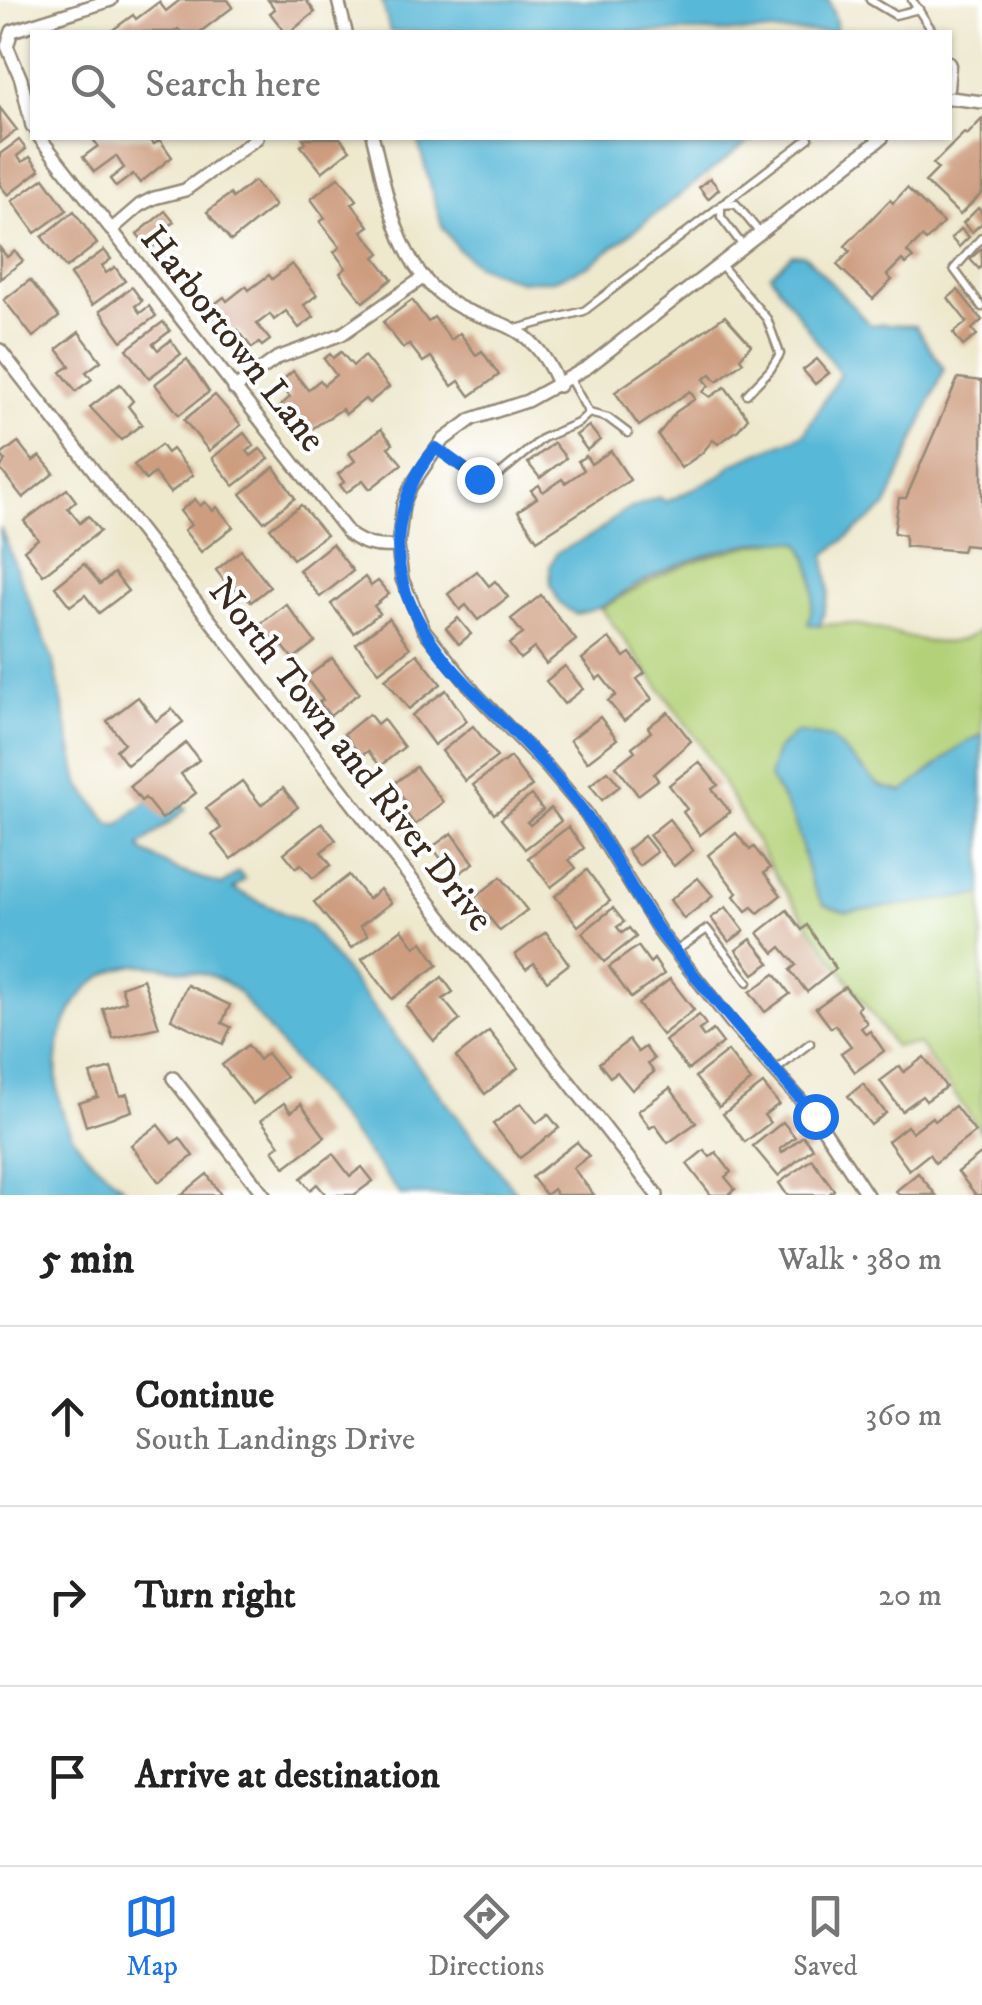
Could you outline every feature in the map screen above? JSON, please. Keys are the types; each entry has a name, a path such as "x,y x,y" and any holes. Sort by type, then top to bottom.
{"street":[{"path":"30,117 21,79 7,46 12,31 111,0"},
{"path":"338,0 346,30"},
{"path":"952,98 982,102"},
{"name":"Harbortown Lane","path":"42,140 349,534 362,544 398,546"},
{"path":"112,230 140,206 185,190 254,140"},
{"path":"373,140 398,229 424,276 440,294 514,329 538,347 564,382"},
{"path":"867,1195 826,1131 675,952 586,813 475,693 424,630 406,594 398,546 403,505 411,486 436,448 456,429 564,382 879,140"},
{"path":"234,389 277,358 342,334 424,276"},
{"name":"North Town and River Drive","path":"0,350 657,1195"},
{"path":"173,1078 264,1195"}],"lane":[{"path":"870,0 895,15 919,9"},
{"path":"912,0 932,30"},
{"path":"514,329 584,312 806,140"},
{"path":"722,204 736,204 760,233"},
{"path":"722,204 721,217 742,246"},
{"path":"981,305 954,268 982,237"},
{"path":"720,264 767,319 777,338 780,354 747,394"},
{"path":"564,382 589,413 608,418 628,433"},
{"path":"436,448 487,483 542,438 578,423 589,413"},
{"path":"675,952 707,929 748,982"},
{"path":"776,1071 810,1043"}],"green space":[{"path":"784,540 800,543 810,564 814,592 809,624 866,626 934,642 966,638 982,629 982,1133 919,1044 894,1046 781,885 700,743 602,609 645,583 689,564"}],"water":[{"path":"382,0 829,0 836,22 836,30 390,30"},
{"path":"418,140 750,140 590,265 553,280 520,281 476,265 457,248 442,226"},
{"path":"792,254 805,255 869,324 915,326 944,369 886,507 825,555 829,593 820,626 808,624 813,582 805,553 800,543 783,541 742,545 678,565 604,605 575,614 559,603 551,585 550,567 557,553 598,532 622,512 659,497 666,502 721,476 732,464 804,434 840,374 770,275"},
{"path":"0,527 54,663 79,783 110,824 120,824 167,784 186,809 140,846 142,851 177,870 222,885 238,872 245,879 233,889 310,926 518,1195 401,1195 238,992 209,975 141,965 106,975 87,989 62,1031 57,1056 61,1106 69,1129 89,1157 131,1195 0,1195"},
{"path":"796,732 831,738 880,786 903,792 966,742 982,735 982,895 846,912 824,905 811,880 793,821 769,778 777,750"}],"building":[{"path":"180,0 228,0 233,7 203,30 113,30 159,2 166,11"},
{"path":"268,0 306,0 315,12 292,30 283,30 270,13 275,9"},
{"path":"0,108 17,130 0,143"},
{"path":"982,119 982,193 960,215 925,182 938,169 933,164"},
{"path":"19,140 26,149 17,156 22,162 30,157 40,170 8,195 0,185 0,154"},
{"path":"94,140 151,140 154,144 160,140 172,157 140,183 133,174 116,187 110,179 124,168 116,156 94,172 83,157 98,146"},
{"path":"342,140 350,150 322,172 301,146 306,142"},
{"path":"339,177 357,200 352,204 369,226 362,231 380,253 375,257 392,279 363,302 340,273 346,268 334,252 340,247 320,222 325,218 311,199"},
{"path":"44,178 67,210 35,233 12,201"},
{"path":"710,178 719,189 708,199 699,187"},
{"path":"254,181 275,206 231,241 207,212"},
{"path":"907,188 943,223 926,241 922,237 907,252 913,258 906,264 902,260 887,275 892,280 873,299 837,265 850,251 845,246"},
{"path":"978,208 982,223 972,232 963,223"},
{"path":"74,211 97,244 66,268 42,237"},
{"path":"165,211 174,222 158,235 162,240 150,249 137,234"},
{"path":"961,229 969,237 959,247 951,238"},
{"path":"0,248 7,257 15,251 23,261 0,279"},
{"path":"982,248 982,266 979,269 970,259"},
{"path":"104,250 111,259 102,266 106,273 115,267 125,281 92,305 70,275"},
{"path":"168,250 177,261 166,271 156,259"},
{"path":"292,264 317,295 304,305 314,317 299,328 286,311 274,320 270,314 257,324 270,340 262,346 259,343 252,348 238,330 225,340 204,312 246,286 249,290 269,275 272,279"},
{"path":"30,280 59,317 33,337 4,300"},
{"path":"132,287 142,301 135,306 140,313 149,306 156,316 122,341 100,311"},
{"path":"958,290 982,320 972,329 977,335 963,346 953,333 967,322 948,298"},
{"path":"412,300 428,322 434,317 451,340 460,333 476,355 482,351 499,375 470,396 459,381 452,386 431,357 423,362 409,344 403,348 383,322"},
{"path":"725,316 751,345 740,358 743,362 717,381 711,374 704,379 709,385 703,392 710,397 725,387 748,418 738,430 718,444 713,440 681,468 658,435 676,412 695,399 690,391 639,426 615,392"},
{"path":"163,322 170,331 153,344 158,350 171,340 181,354 149,378 127,349"},
{"path":"79,332 101,361 86,372 92,379 76,391 61,372 70,366 57,349"},
{"path":"341,352 353,366 364,356 389,387 369,403 365,399 346,414 342,409 301,436 278,408 290,397 279,383 293,371 308,390 320,380 324,385 336,375 324,359"},
{"path":"187,359 209,392 179,415 155,384"},
{"path":"817,359 829,373 815,384 803,370"},
{"path":"958,378 982,381 982,547 964,545 962,551 905,546 905,535 894,533 899,498 906,498"},
{"path":"120,384 133,401 128,406 142,424 121,440 90,407"},
{"path":"215,395 241,425 209,451 184,420"},
{"path":"589,426 600,440 587,450 576,435"},
{"path":"381,429 393,444 388,447 402,464 370,489 363,480 346,493 338,474 355,461 349,453"},
{"path":"244,433 254,446 247,451 251,456 260,449 269,459 234,486 212,458"},
{"path":"18,442 33,461 40,456 54,473 23,498 0,469 5,460 1,455"},
{"path":"554,443 566,458 540,478 528,463"},
{"path":"161,445 167,453 172,449 193,475 170,493 154,473 146,480 134,465"},
{"path":"611,451 630,480 537,540 518,511 537,498 531,490 539,485 543,492 562,479 565,483 584,470 578,461 586,456 591,464"},
{"path":"274,467 295,498 264,522 241,494"},
{"path":"67,489 76,501 68,508 80,523 88,516 100,531 43,575 24,550 38,539 24,521"},
{"path":"195,499 200,506 205,502 213,511 217,507 233,527 201,552 184,530 191,525 180,511"},
{"path":"301,505 326,535 293,559 270,528"},
{"path":"332,544 353,571 320,597 299,570"},
{"path":"241,550 270,587 251,602 239,586 232,591 216,570"},
{"path":"84,564 100,584 114,573 128,591 99,613 85,595 70,606 55,587"},
{"path":"477,571 489,586 495,581 508,597 478,620 466,605 460,610 448,594"},
{"path":"365,577 371,586 378,581 389,594 374,606 380,613 354,633 331,604"},
{"path":"541,595 576,640 546,664 534,648 520,659 509,644 523,634 511,619"},
{"path":"286,604 315,642 293,659 278,640 273,644 259,625"},
{"path":"389,618 410,648 379,672 356,644"},
{"path":"458,618 471,634 459,644 446,628"},
{"path":"609,638 624,657 630,653 645,673 637,679 652,699 624,721 608,701 616,695 582,659"},
{"path":"417,654 441,684 409,709 385,679"},
{"path":"332,658 359,693 330,716 306,678"},
{"path":"565,666 583,689 564,704 546,681"},
{"path":"446,690 467,721 434,745 412,715"},
{"path":"138,697 156,721 172,709 183,722 127,765 116,750 124,743 107,721"},
{"path":"668,712 691,741 654,774 658,780 638,795 616,766 651,732 648,727"},
{"path":"369,714 377,724 383,719 404,747 380,766 368,751 361,756 344,734"},
{"path":"600,717 617,739 587,762 570,740"},
{"path":"473,726 497,757 465,781 442,751"},
{"path":"186,743 199,760 181,774 196,793 162,819 130,786"},
{"path":"510,757 532,786 494,814 473,785"},
{"path":"699,762 718,785 712,789 730,812 700,835 669,785"},
{"path":"416,767 443,802 415,825 404,810 409,806 392,785"},
{"path":"608,771 620,786 602,800 590,785"},
{"path":"242,781 261,805 283,788 298,807 231,859 212,835 221,828 206,808"},
{"path":"531,795 543,810 527,822 530,825 551,808 561,821 525,849 501,819"},
{"path":"669,819 693,850 674,866 649,835"},
{"path":"322,823 336,840 321,852 331,865 313,878 301,864 296,868 284,853"},
{"path":"568,827 584,848 569,860 576,868 551,887 528,858"},
{"path":"452,833 474,863 461,872 449,855 442,860 432,847"},
{"path":"736,833 750,850 754,847 770,868 764,873 781,895 758,913 752,907 746,911 708,855"},
{"path":"644,836 657,852 639,866 627,850"},
{"path":"587,870 610,901 578,926 555,896"},
{"path":"349,875 368,899 380,889 391,903 360,926 368,935 351,948 314,902"},
{"path":"501,877 527,910 500,931 474,898"},
{"path":"698,878 713,896 684,919 670,900"},
{"path":"726,907 744,931 729,942 711,918"},
{"path":"613,908 624,922 617,927 622,933 629,928 636,937 604,962 582,933"},
{"path":"787,910 802,930 807,925 836,969 807,992 790,970 796,965 781,947 774,953 758,933"},
{"path":"402,929 415,947 422,942 438,965 392,999 362,959"},
{"path":"546,932 569,964 547,981 534,963 526,969 515,955"},
{"path":"751,939 770,963 754,974 736,950"},
{"path":"638,946 664,974 631,998 609,967"},
{"path":"775,974 790,994 765,1012 750,992"},
{"path":"442,977 453,992 443,999 460,1020 434,1041 406,1006"},
{"path":"143,979 159,1027 113,1038 103,1009 126,1001 121,987"},
{"path":"670,979 694,1010 662,1035 638,1004"},
{"path":"187,985 230,1005 222,1023 231,1027 223,1044 171,1019"},
{"path":"845,987 867,1023 861,1028 866,1034 870,1031 884,1051 855,1072 841,1053 851,1046 816,1008"},
{"path":"699,1015 706,1025 699,1030 704,1037 713,1030 723,1043 688,1070 665,1041"},
{"path":"489,1031 518,1068 485,1094 456,1057"},
{"path":"629,1040 638,1052 645,1047 654,1059 648,1064 654,1072 632,1090 617,1072 610,1077 599,1063"},
{"path":"248,1045 259,1060 267,1053 286,1077 253,1104 222,1065"},
{"path":"728,1051 751,1081 719,1107 695,1077"},
{"path":"924,1057 946,1087 926,1101 922,1096 902,1111 880,1081 900,1066 904,1072"},
{"path":"111,1068 120,1096 127,1094 132,1111 86,1126 79,1103 98,1097 90,1074"},
{"path":"763,1084 779,1104 764,1115 770,1123 745,1142 723,1114"},
{"path":"863,1084 886,1113 871,1125 848,1096"},
{"path":"670,1088 696,1123 668,1143 638,1111"},
{"path":"284,1103 291,1112 301,1104 325,1137 285,1167 273,1150 280,1145 261,1120"},
{"path":"521,1103 537,1123 548,1114 559,1128 520,1158 493,1124"},
{"path":"955,1106 975,1132 935,1163 929,1154 909,1170 888,1141 907,1126 912,1132"},
{"path":"783,1122 795,1137 780,1149 782,1153 803,1136 813,1148 778,1176 753,1146"},
{"path":"158,1125 172,1143 180,1138 193,1156 159,1182 131,1145"},
{"path":"577,1142 589,1156 573,1168 594,1195 557,1195 553,1189 546,1195 532,1177"},
{"path":"704,1150 710,1157 716,1152 731,1172 725,1177 735,1189 728,1195 711,1195 687,1164"},
{"path":"982,1153 982,1195 976,1195 958,1172"},
{"path":"333,1154 350,1176 362,1167 373,1181 354,1195 326,1195 317,1184 310,1190 301,1178"},
{"path":"812,1159 834,1190 828,1195 787,1195 779,1183"},
{"path":"918,1173 936,1195 899,1195 896,1191"},
{"path":"207,1174 221,1195 181,1195"}],"route":[{"path":"479,479 436,448 411,486 403,505 398,546 402,579 414,614 475,693 521,738 586,813 662,934 732,1023 815,1116"}]}
